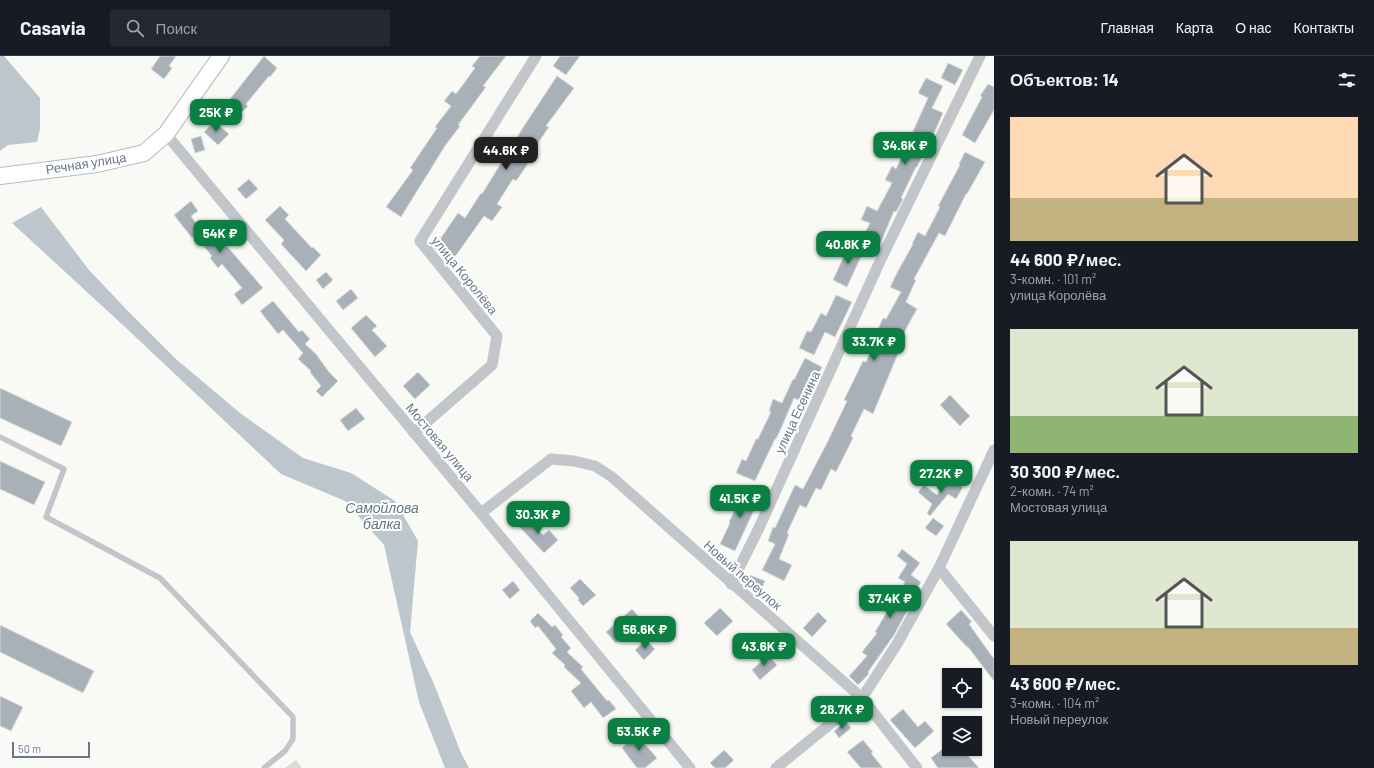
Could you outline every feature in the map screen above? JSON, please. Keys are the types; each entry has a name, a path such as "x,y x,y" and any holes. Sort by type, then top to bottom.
{"main road":[{"name":"Речная улица","path":"0,176 97,164 144,153 166,134 220,56"}],"street":[{"name":"улица Королёва","path":"414,433 492,365 497,336 420,241 536,56"},
{"name":"улица Есенина","path":"731,584 758,530 882,259 980,56"},
{"name":"Мостовая улица","path":"166,134 482,513 690,768"},
{"path":"776,768 862,698 897,644 940,568 994,450"},
{"name":"Новый переулок","path":"482,513 550,459 574,461 595,466 612,477 731,584 862,698 918,768"},
{"path":"940,568 994,636"}],"lane":[{"path":"0,437 64,469 46,517 160,578 293,717 292,739 286,751 264,768"}],"shaded area":[{"path":"296,760 302,768 285,768"}],"water":[{"path":"0,56 4,56 40,98 40,129 37,142 8,145 0,151"},
{"name":"Самойлова балка","path":"41,207 89,270 126,309 176,359 240,413 303,458 351,473 395,501 418,541 410,632 434,684 461,753 469,768 445,768 419,702 384,545 345,501 281,474 12,223"}],"building":[{"path":"160,56 176,56 169,66 172,68 164,79 151,69"},
{"path":"264,56 277,68 246,104 248,106 239,115 226,104"},
{"path":"480,56 506,56 483,86 486,87 458,125 460,126 445,146 401,217 386,207 413,170 410,168 437,128 435,127 451,106 444,101 452,91 456,94 475,68 472,66"},
{"path":"560,56 580,56 566,75 553,66"},
{"path":"948,63 963,70 955,85 941,78"},
{"path":"557,76 574,88 546,126 549,127 536,146 537,147 525,168 516,181 513,179 497,204 502,207 492,221 484,216 452,261 434,248 458,213 465,218 481,193 482,194"},
{"path":"926,78 943,86 932,108 943,113 928,147 916,167 901,198 903,199 900,205 896,212 894,211 879,247 862,239 870,223 861,220 867,206 877,211 892,183 885,180 892,166 896,169 928,98 918,93"},
{"path":"988,84 994,87 994,110 975,143 962,135 982,97 980,96"},
{"path":"214,121 229,134 218,145 204,132"},
{"path":"201,136 205,150 195,153 191,139"},
{"path":"965,152 985,162 966,194 945,236 939,233 914,279 916,280 906,302 917,309 896,350 899,351 873,414 864,409 851,436 853,438 836,472 831,469 821,490 816,488 806,508 800,505 787,533 789,534 779,559 792,565 784,581 762,570 775,544 768,541 773,527 775,528 795,485 803,489 828,441 847,401 844,400 863,361 866,362 877,337 875,336 883,318 886,319 901,292 890,287 918,232 925,236"},
{"path":"249,179 258,189 246,199 237,189"},
{"path":"191,201 198,211 191,216 195,222 207,236 215,228 221,235 219,237 263,288 242,305 234,294 242,288 222,264 218,268 210,258 212,256 195,236 192,238 174,215"},
{"path":"280,206 289,215 285,219 312,248 313,247 321,255 306,271 281,244 284,240 265,220"},
{"path":"850,243 864,250 847,287 833,280"},
{"path":"326,272 333,280 323,289 316,280"},
{"path":"351,289 358,298 343,310 336,301"},
{"path":"836,295 852,302 835,337 825,332 814,355 799,348 807,331 811,332 821,313 826,316"},
{"path":"273,301 299,332 302,330 310,339 305,344 316,354 329,372 338,381 322,397 316,391 321,386 310,372 311,371 298,359 303,353 283,330 278,334 260,311"},
{"path":"366,315 377,326 372,330 387,346 375,357 351,328"},
{"path":"805,358 822,367 816,381 813,380 803,402 794,398 755,481 736,473 742,459 746,461 756,439 758,439 771,412 769,411 773,399 782,403"},
{"path":"418,372 430,385 415,399 403,386"},
{"path":"0,388 72,422 61,446 0,418"},
{"path":"950,395 970,416 960,426 940,405"},
{"path":"356,408 365,419 348,431 340,420"},
{"path":"0,461 45,482 34,505 0,489"},
{"path":"947,477 963,487 956,499 948,494 930,516 927,513 932,504 918,492 924,485 937,495"},
{"path":"745,487 761,495 735,551 720,544"},
{"path":"525,516 543,535 549,530 558,540 544,553 517,524"},
{"path":"933,518 944,526 936,536 925,528"},
{"path":"902,549 920,563 911,575 921,582 910,600 912,602 894,635 868,672 869,674 858,685 849,676 867,656 862,652 877,633 875,632 905,582 898,578 907,564 897,556"},
{"path":"750,575 765,581 759,594 745,586"},
{"path":"580,579 596,595 583,606 578,600 579,598 570,588"},
{"path":"513,581 520,590 510,599 502,590"},
{"path":"720,608 733,621 717,636 704,623"},
{"path":"632,609 642,620 616,643 606,632"},
{"path":"961,610 972,622 969,624 994,659 994,681 968,647 946,624"},
{"path":"818,612 827,621 812,637 803,628"},
{"path":"538,613 552,627 555,625 563,635 561,637 571,648 567,652 583,667 581,669 607,701 609,700 616,709 603,718 591,702 584,708 571,691 581,683 552,653 556,649 538,626 535,628 530,621"},
{"path":"0,625 94,671 83,693 0,652"},
{"path":"646,640 655,649 644,660 635,650"},
{"path":"768,655 777,665 760,680 752,670"},
{"path":"0,696 23,707 11,731 0,726"},
{"path":"903,709 918,727 925,721 934,731 915,748 890,720"},
{"path":"846,721 851,728 839,738 834,731"},
{"path":"638,733 644,739 642,741 657,758 645,768 637,768 622,748"},
{"path":"863,740 883,768 861,768 847,752"},
{"path":"942,749 942,756 968,756 979,768 938,768 931,758"},
{"path":"724,750 734,760 725,768 715,768 710,763"}]}
